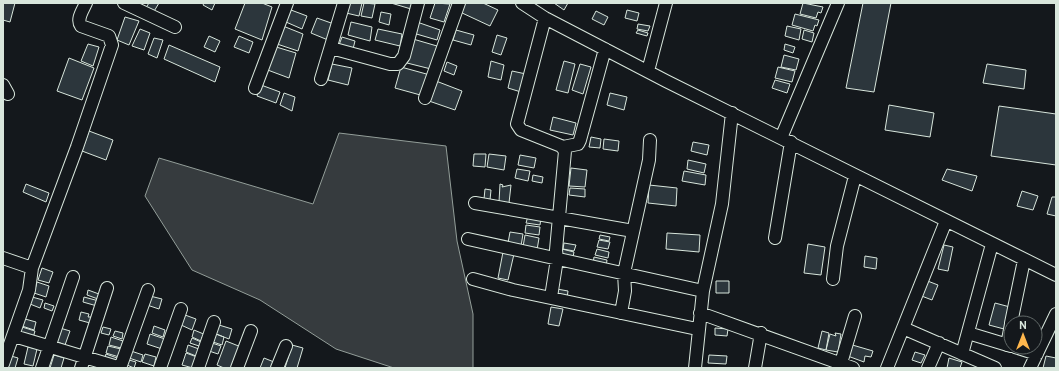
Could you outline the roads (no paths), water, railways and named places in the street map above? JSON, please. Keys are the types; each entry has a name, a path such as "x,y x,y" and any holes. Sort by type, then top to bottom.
{"street":[{"path":"3,364 30,290 32,268 77,147 112,45 109,36 81,26 79,23 79,18 86,3"},
{"path":"124,3 175,27"},
{"path":"255,88 287,3"},
{"path":"321,79 344,3"},
{"path":"331,48 390,64 398,64 404,56 418,3"},
{"path":"425,98 458,3"},
{"path":"522,3 544,18 648,71 855,176 1056,275"},
{"path":"648,71 666,3"},
{"path":"775,238 786,140 838,3"},
{"path":"544,18 517,124 521,130 563,147 578,144 605,49"},
{"path":"695,368 697,329 703,291 722,204 732,113"},
{"path":"621,313 625,291 624,272 649,160 650,140"},
{"path":"551,297 557,259 556,250 565,157 563,147"},
{"path":"833,279 837,246 855,176"},
{"path":"475,203 633,231"},
{"path":"887,368 946,221"},
{"path":"468,239 624,272 703,291"},
{"path":"962,354 992,244"},
{"path":"3,258 32,268"},
{"path":"1013,315 1024,260"},
{"path":"42,368 73,277"},
{"path":"473,279 513,290 697,329"},
{"path":"83,362 107,288"},
{"path":"14,336 50,346 83,362 120,368 148,290"},
{"path":"160,368 181,309"},
{"path":"700,313 853,368"},
{"path":"1043,343 1056,314"},
{"path":"841,363 855,316"},
{"path":"198,368 214,322"},
{"path":"903,328 995,368"},
{"path":"237,368 251,331"},
{"path":"968,333 1003,344"},
{"path":"756,368 760,334"},
{"path":"928,368 939,343"},
{"path":"277,368 286,346"},
{"path":"1030,368 1037,355"}]}
